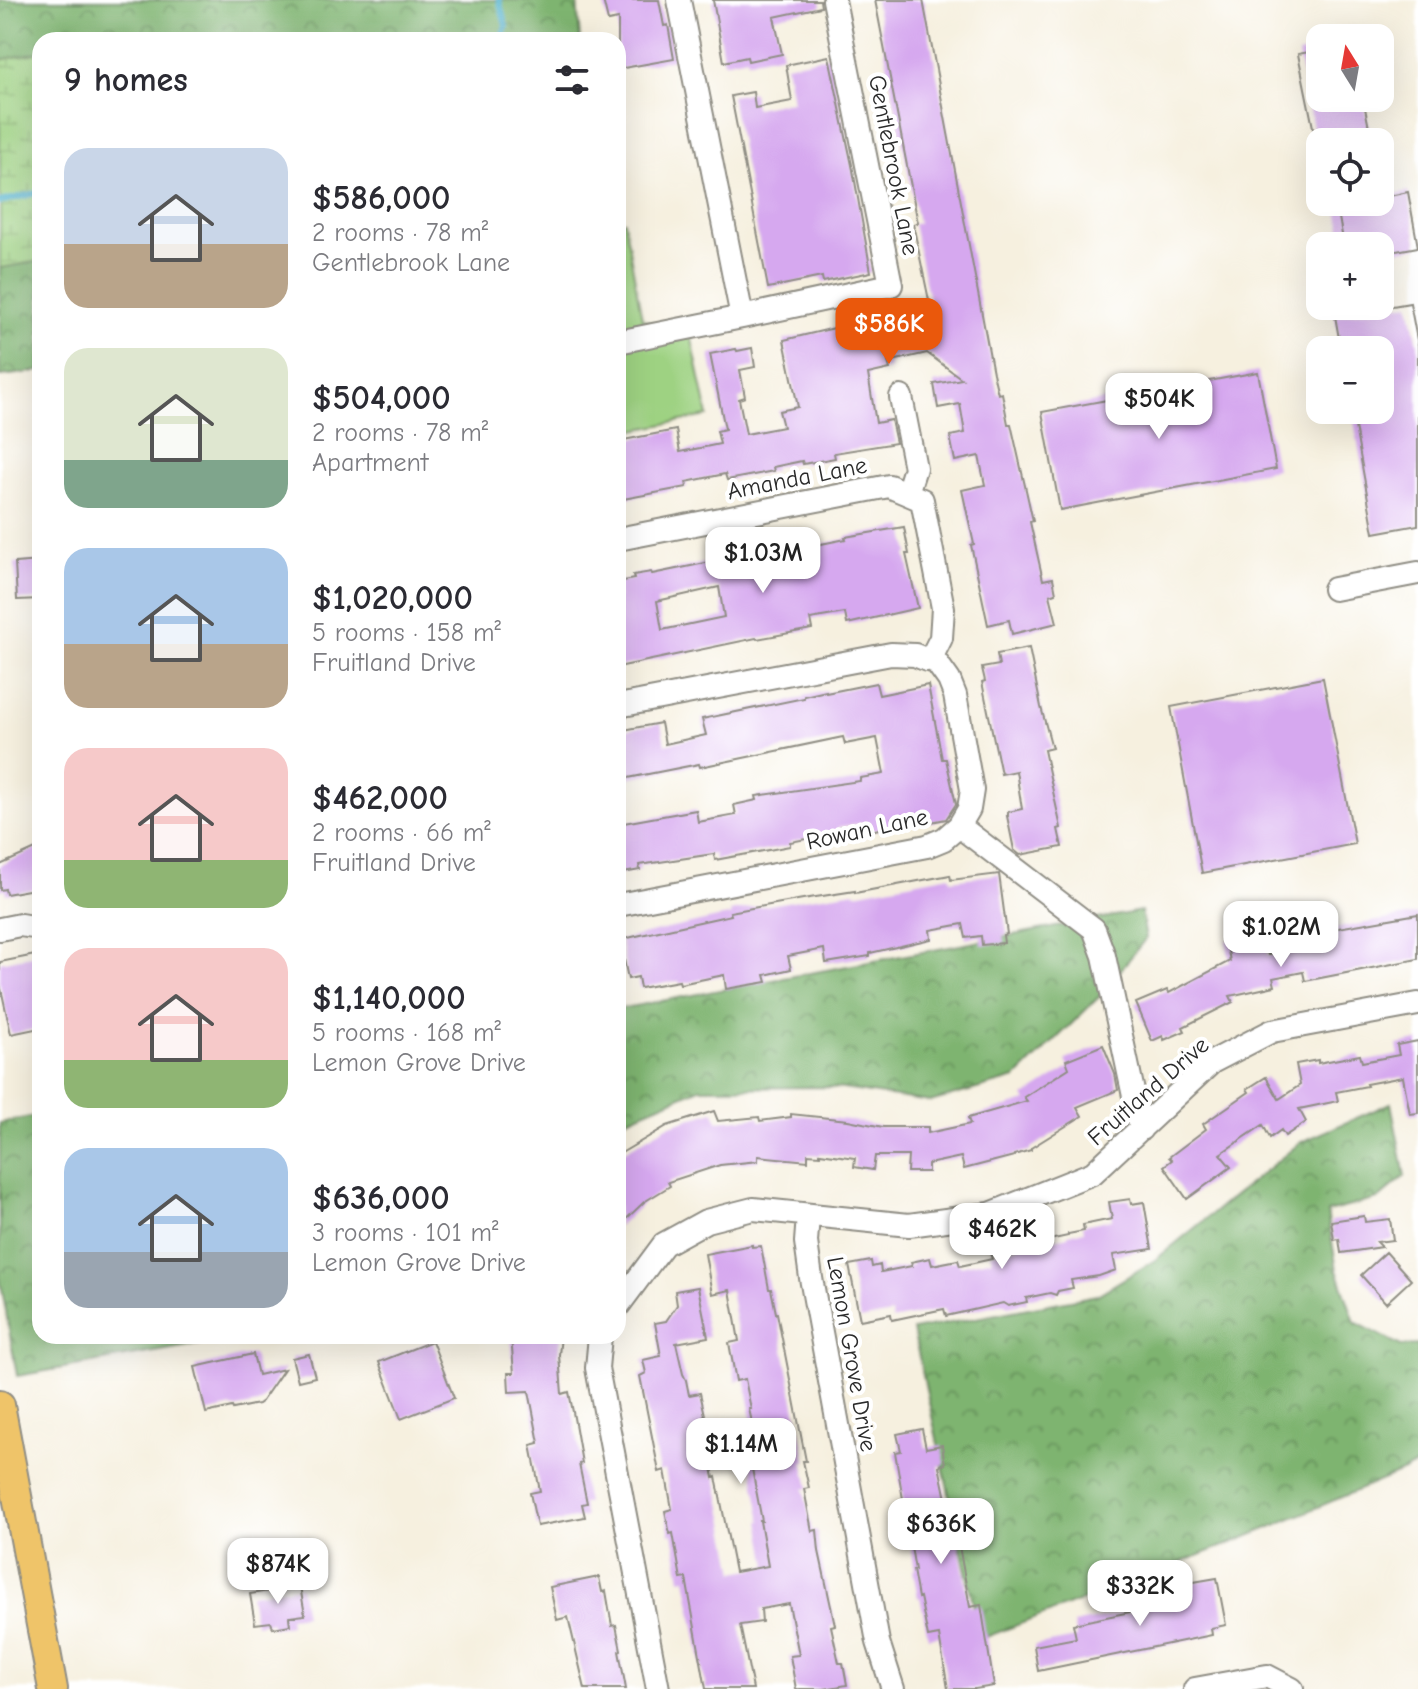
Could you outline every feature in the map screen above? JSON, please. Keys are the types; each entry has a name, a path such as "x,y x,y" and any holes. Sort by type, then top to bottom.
{"main road":[{"path":"0,1405 53,1689"}],"street":[{"path":"679,0 742,317"},
{"name":"Gentlebrook Lane","path":"626,340 891,285 834,0"},
{"path":"626,704 891,654 915,655 927,660 932,656 941,638 943,608 922,500 907,493 915,468 901,397"},
{"name":"Amanda Lane","path":"626,537 889,486 907,493"},
{"path":"1334,589 1418,573"},
{"name":"Rowan Lane","path":"626,903 927,846 944,839 959,826 969,809 972,790 955,695 949,680 932,656"},
{"path":"959,826 1094,929 1104,956 1141,1129"},
{"path":"0,929 20,925 32,927"},
{"name":"Fruitland Drive","path":"626,1295 664,1244 706,1221 753,1209 909,1225 990,1214 1093,1173 1212,1062 1272,1031 1418,1004"},
{"name":"Lemon Grove Drive","path":"808,1216 806,1242 811,1278 878,1642 893,1689"},
{"path":"599,1344 597,1368 658,1689"},
{"path":"1195,1689 1267,1676 1292,1689"}],"green space":[{"path":"0,0 577,0 579,32 32,32 32,54 0,60"},
{"path":"32,54 32,262 0,268 0,60"},
{"path":"626,232 642,319 691,335 708,416 626,431"},
{"path":"32,262 32,372 0,376 0,268"},
{"path":"1141,911 1146,938 1099,997 1016,1078 930,1102 830,1087 700,1088 626,1120 626,1008"},
{"path":"1391,1103 1405,1176 1378,1199 1327,1212 1337,1270 1355,1322 1401,1346 1418,1345 1418,1465 1242,1539 981,1639 913,1330 1097,1295 1155,1260 1301,1142"},
{"path":"32,1117 32,1344 200,1344 17,1376 0,1278 0,1123"}],"building":[{"path":"603,0 659,0 664,26 668,25 674,59 626,68 626,32 618,32 618,19 608,21"},
{"path":"713,0 820,0 821,7 774,17 782,54 724,62"},
{"path":"875,0 923,0 993,373 998,394 1002,393 1008,424 1011,424 1043,580 1053,578 1056,593 1050,595 1057,623 1012,634 1009,620 988,625 962,490 985,485 979,456 955,461 950,436 965,433 960,404 938,408 934,384 962,379 927,353 888,362 890,369 868,374 876,423 891,420 896,443 834,453 835,458 803,464 802,461 773,467 774,471 727,480 725,474 686,482 687,487 626,498 626,439 676,430 680,452 720,444 717,431 725,429 710,354 752,348 755,367 740,370 745,397 739,399 746,434 783,427 779,411 798,407 784,340 868,320 870,329 880,326 883,339 935,329 913,224 918,223"},
{"path":"1306,53 1306,93 1298,54"},
{"path":"829,56 871,272 823,282 822,277 768,288 731,96 753,92 755,108 792,101 786,65"},
{"path":"1310,112 1366,112 1369,128 1313,128"},
{"path":"1408,192 1418,247 1394,251 1394,232 1342,232 1339,216 1394,216 1394,195"},
{"path":"1410,303 1418,345 1418,525 1374,533 1355,424 1394,424 1394,336 1339,336 1336,320 1394,320 1394,306"},
{"path":"1258,372 1276,469 1060,510 1042,412"},
{"path":"904,527 909,554 906,554 918,608 847,624 845,613 810,619 812,629 626,665 626,580 634,579 633,575","holes":["719,587 724,617 662,630 657,601"]},
{"path":"32,562 32,599 17,600 15,563"},
{"path":"1029,648 1052,748 1044,750 1061,828 1058,829 1062,847 1020,855 1014,850 1007,816 1008,812 1022,809 1016,771 1001,774 982,682 985,681 982,668 999,665 997,654"},
{"path":"1323,678 1355,844 1202,873 1171,707"},
{"path":"876,683 879,695 928,685 942,759 946,759 956,804 946,819 931,822 929,812 892,818 893,826 870,831 869,822 838,827 839,833 790,842 790,846 715,860 714,854 639,865 640,870 626,873 626,823 696,810 698,822 736,815 734,805 757,800 756,796 860,781 860,778 884,774 877,738 845,744 843,737 700,767 699,764 626,778 626,730 661,723 665,744 706,735 702,719"},
{"path":"32,851 32,889 6,894 5,889 0,890 0,865"},
{"path":"999,874 1007,934 1003,935 1004,943 982,945 981,936 966,938 963,924 930,930 931,939 870,953 870,956 826,963 824,949 788,956 791,969 765,975 767,982 726,989 724,975 640,988 638,977 628,979 626,939 731,915 730,912 950,875 951,880"},
{"path":"1418,914 1418,959 1305,981 1303,972 1273,978 1275,986 1230,996 1233,1002 1164,1040 1163,1036 1152,1041 1136,1003 1167,990 1169,993 1230,961 1226,941 1263,933 1268,955 1298,949 1298,935"},
{"path":"32,956 32,1030 11,1034 0,984 0,962"},
{"path":"1418,1041 1418,1113 1410,1114 1403,1077 1366,1084 1336,1092 1338,1101 1299,1109 1306,1122 1285,1136 1281,1130 1270,1138 1263,1125 1220,1154 1231,1167 1187,1199 1164,1166 1172,1160 1169,1157 1206,1129 1203,1124 1266,1077 1279,1099 1300,1085 1296,1064 1360,1055 1362,1062 1399,1055 1397,1045"},
{"path":"1103,1045 1118,1090 1077,1107 1082,1116 1031,1150 964,1169 961,1157 928,1164 928,1172 907,1172 908,1156 875,1156 873,1170 854,1167 855,1158 820,1153 808,1154 808,1161 758,1156 758,1161 720,1165 668,1182 670,1186 644,1202 626,1219 626,1150 667,1126 714,1111 718,1121 759,1117 760,1121 791,1117 791,1114 883,1127 928,1127 928,1133 970,1124 968,1118 1027,1101 1024,1097 1069,1068 1066,1060"},
{"path":"1130,1199 1131,1204 1144,1202 1152,1249 1113,1255 1116,1270 1071,1280 1073,1288 1058,1291 1056,1295 1050,1293 1026,1298 1027,1302 1008,1306 1003,1303 946,1316 944,1309 892,1320 891,1314 860,1320 849,1265 871,1261 872,1267 880,1265 881,1272 912,1266 911,1262 930,1258 932,1265 958,1260 960,1266 992,1259 990,1253 1068,1236 1084,1231 1083,1225 1112,1219 1109,1202"},
{"path":"1364,1216 1365,1222 1390,1219 1393,1240 1377,1242 1382,1247 1341,1253 1339,1239 1334,1240 1331,1221"},
{"path":"761,1246 777,1313 806,1461 803,1461 809,1488 804,1489 812,1531 817,1530 835,1625 831,1626 847,1685 796,1689 790,1656 799,1655 789,1604 761,1609 762,1622 740,1625 753,1689 706,1689 686,1578 681,1579 673,1533 670,1534 665,1511 672,1509 665,1470 659,1472 640,1376 646,1373 643,1360 661,1356 655,1323 666,1321 677,1305 675,1291 698,1287 708,1337 676,1343 683,1374 689,1395 700,1393 714,1478 735,1572 768,1566 745,1432 754,1431 751,1409 745,1379 736,1381 729,1343 739,1341 730,1290 712,1294 705,1254"},
{"path":"1386,1252 1411,1280 1386,1303 1361,1275"},
{"path":"424,1344 433,1344 454,1398 401,1419 379,1362"},
{"path":"512,1344 560,1344 562,1394 569,1392 573,1412 587,1503 582,1504 585,1517 537,1526 530,1493 540,1491 531,1445 539,1443 529,1391 509,1392 508,1373 514,1373"},
{"path":"253,1354 258,1375 284,1369 262,1401 206,1413 195,1367"},
{"path":"309,1354 315,1377 298,1381 292,1358"},
{"path":"922,1429 926,1448 942,1445 945,1464 939,1466 950,1518 954,1518 970,1607 981,1605 994,1686 948,1689 939,1635 928,1637 913,1570 895,1452 901,1451 897,1434"},
{"path":"599,1577 602,1592 606,1591 612,1626 616,1625 626,1689 585,1689 568,1617 557,1620 550,1587"},
{"path":"1217,1578 1226,1625 1211,1628 1212,1635 1038,1671 1034,1646 1076,1638 1073,1624 1179,1601 1176,1585"},
{"path":"300,1586 305,1615 289,1617 290,1625 273,1628 271,1622 255,1624 250,1594"}],"waterway":[{"path":"499,0 506,26 504,32"},
{"path":"0,202 32,194"}]}
